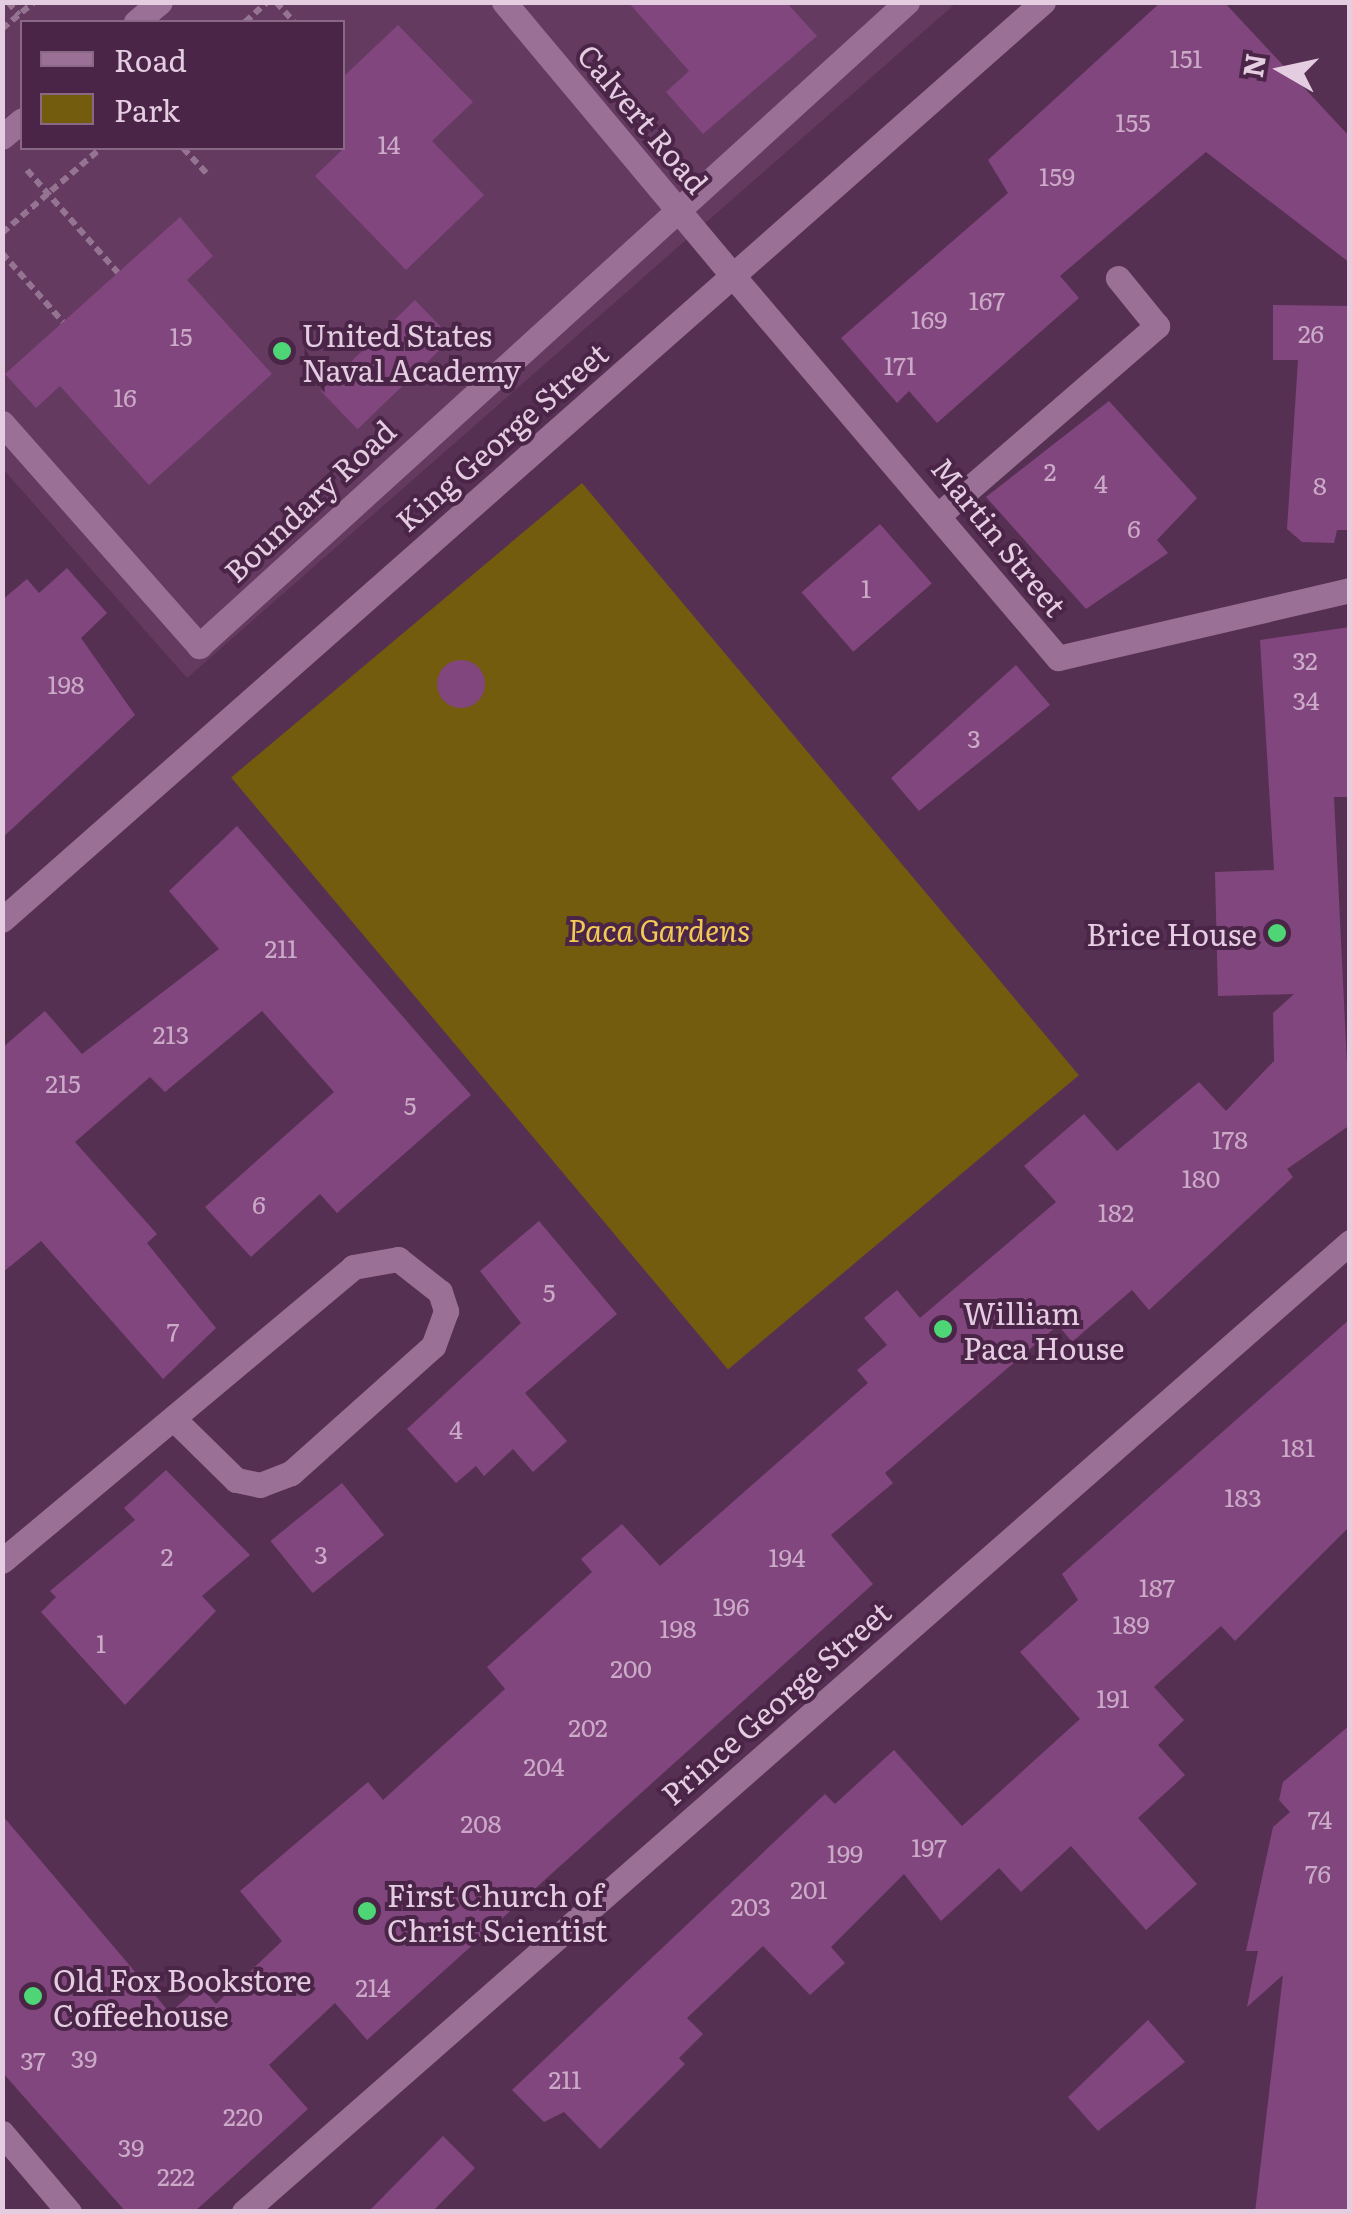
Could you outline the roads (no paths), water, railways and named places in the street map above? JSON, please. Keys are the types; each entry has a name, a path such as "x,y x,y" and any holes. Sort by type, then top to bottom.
{"street":[{"path":"138,20 160,2"},
{"name":"Calvert Road","path":"504,2 733,276"},
{"name":"Boundary Road","path":"2,423 199,646 676,206 907,2"},
{"name":"King George Street","path":"2,920 1044,2"},
{"path":"8,146 20,124"},
{"name":"Martin Street","path":"733,276 941,513 1058,658 1350,590"},
{"path":"941,513 1157,326 1118,278"},
{"name":"Prince George Street","path":"244,2212 1350,1242"},
{"path":"2,1561 173,1418 371,1258 398,1259 440,1292 446,1311 433,1346 291,1474 260,1484 236,1480 173,1418"},
{"path":"2,2134 69,2212"}],"place":[{"name":"United States Naval Academy","path":"282,351"},
{"name":"Brice House","path":"1277,933"},
{"name":"William Paca House","path":"943,1329"},
{"name":"First Church of Christ Scientist","path":"367,1911"},
{"name":"Old Fox Bookstore Coffeehouse","path":"33,1996"}],"park label":[{"name":"Paca Gardens","path":"659,929"}]}
